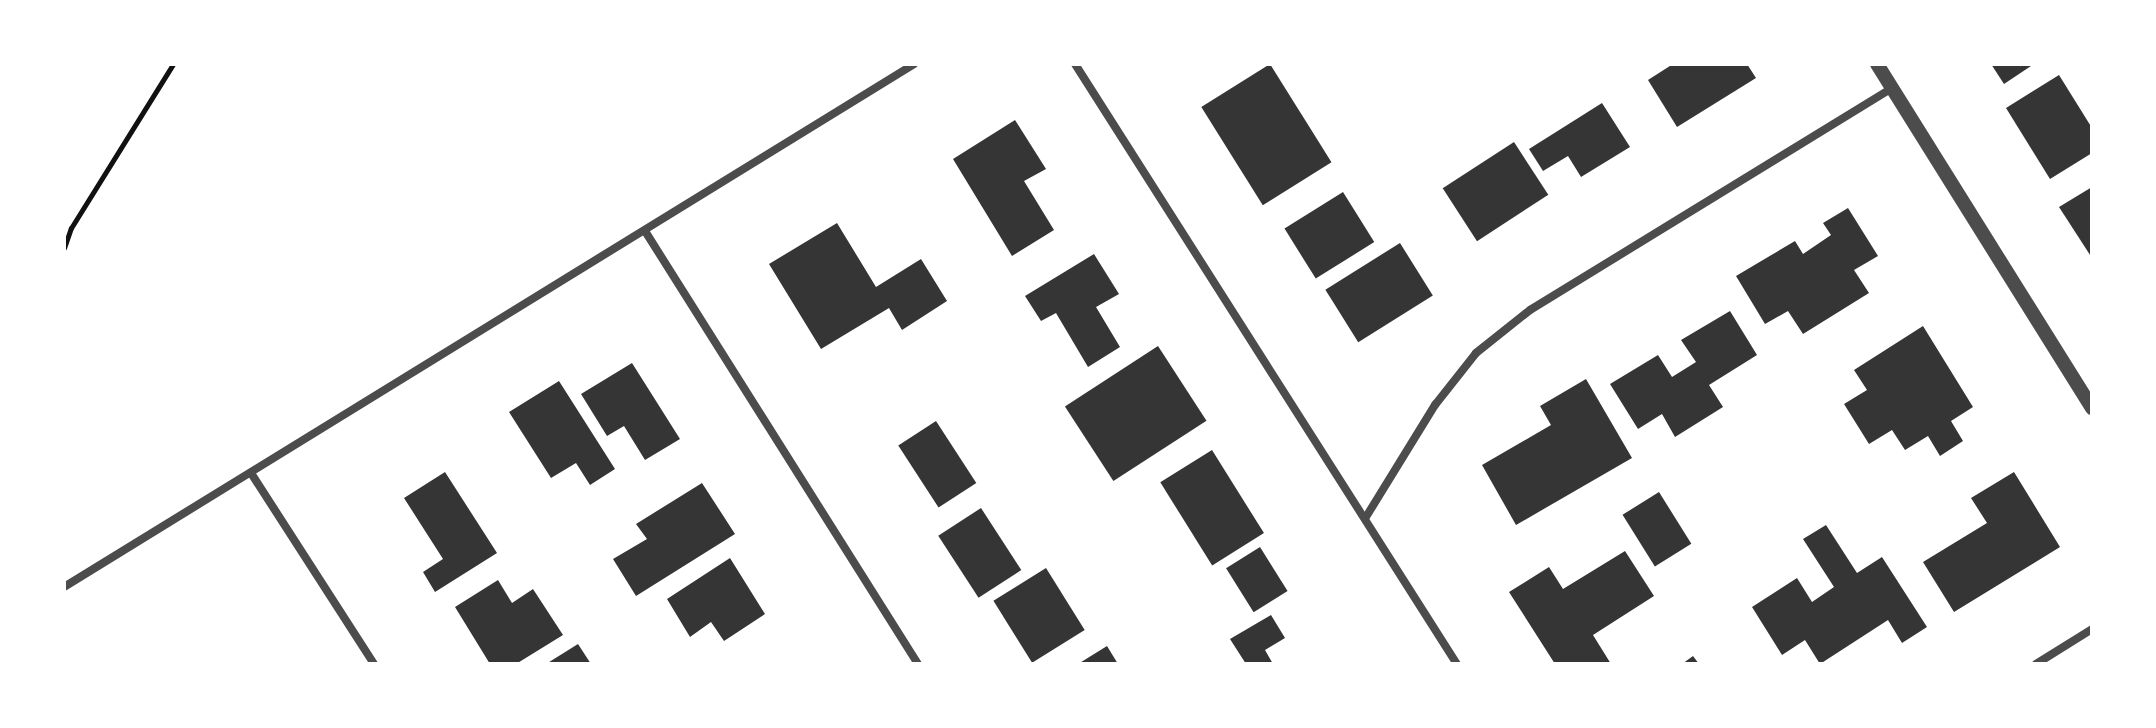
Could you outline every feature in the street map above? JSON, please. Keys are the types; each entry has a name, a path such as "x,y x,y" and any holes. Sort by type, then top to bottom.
{"street":[{"path":"64,587 914,64"},
{"path":"1075,64 1457,664"},
{"path":"1877,64 2092,408"},
{"path":"1366,517 1435,405 1476,353 1530,310 1892,88"},
{"path":"645,231 918,664"},
{"path":"251,473 374,664"},
{"path":"2036,664 2092,629"}],"path":[{"path":"64,248 71,228 173,64"}],"building":[{"path":"1270,64 1331,162 1263,205 1201,107"},
{"path":"1673,64 1747,64 1756,78 1677,127 1648,80"},
{"path":"1991,64 2034,64 2004,84"},
{"path":"2059,75 2092,128 2092,153 2050,179 2006,108"},
{"path":"1602,103 1630,147 1581,177 1568,156 1543,171 1529,149"},
{"path":"1015,120 1046,169 1024,181 1054,230 1012,256 953,159"},
{"path":"1514,142 1548,195 1477,241 1443,188"},
{"path":"2092,187 2092,258 2059,207"},
{"path":"1343,192 1374,242 1316,279 1284,229"},
{"path":"1848,208 1878,256 1854,270 1869,293 1803,334 1788,311 1765,324 1736,276 1795,241 1803,254 1831,235 1823,223"},
{"path":"837,223 876,287 921,259 947,301 902,330 889,308 821,349 769,264"},
{"path":"1400,243 1433,296 1358,342 1325,290"},
{"path":"1094,254 1119,294 1096,307 1120,347 1088,367 1056,313 1041,321 1025,296"},
{"path":"1730,311 1757,355 1709,385 1723,407 1675,437 1662,414 1638,429 1610,384 1658,355 1672,377 1696,362 1681,340"},
{"path":"1923,326 1973,407 1951,421 1963,441 1940,456 1928,436 1905,450 1892,430 1869,444 1844,404 1867,390 1854,370"},
{"path":"1158,346 1206,421 1113,481 1065,406"},
{"path":"632,363 680,439 645,460 624,426 607,436 581,394"},
{"path":"1586,379 1632,458 1516,525 1482,465 1551,425 1540,406"},
{"path":"559,381 615,469 590,485 576,463 551,478 509,412"},
{"path":"936,421 976,483 939,508 898,446"},
{"path":"1212,450 1264,533 1212,565 1160,482"},
{"path":"445,472 497,553 435,592 423,572 443,559 404,498"},
{"path":"2014,472 2060,547 1954,612 1923,562 1987,523 1971,498"},
{"path":"702,483 735,534 636,596 613,559 647,539 636,524"},
{"path":"1659,492 1691,544 1655,567 1623,515"},
{"path":"981,508 1021,570 979,598 938,536"},
{"path":"1826,525 1857,573 1882,557 1927,627 1902,643 1888,620 1820,664 1805,640 1782,655 1752,607 1797,578 1812,602 1834,587 1803,539"},
{"path":"1260,547 1288,591 1254,612 1226,568"},
{"path":"1625,551 1654,596 1593,635 1611,664 1555,664 1509,592 1549,567 1563,589"},
{"path":"730,558 765,614 724,641 711,622 690,637 667,599"},
{"path":"1046,568 1085,630 1032,663 993,601"},
{"path":"498,580 512,603 533,589 563,635 516,664 490,664 455,607"},
{"path":"1271,615 1285,638 1265,650 1273,664 1246,664 1230,639"},
{"path":"578,644 591,664 546,664"},
{"path":"1107,646 1118,664 1078,664"},
{"path":"1693,656 1699,664 1682,664"}]}
